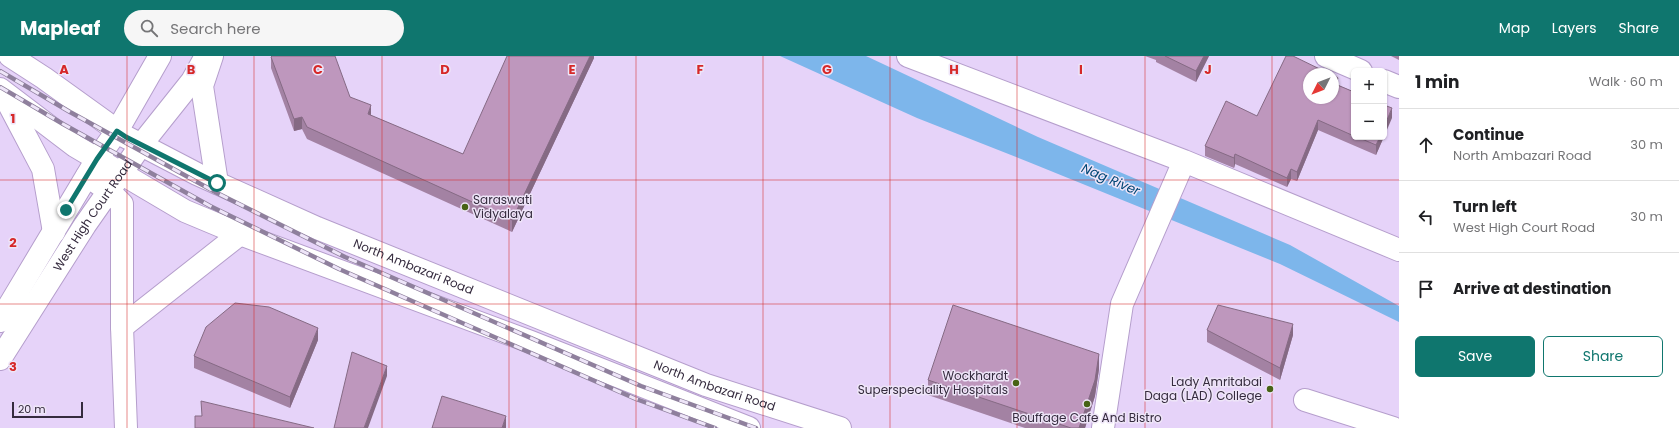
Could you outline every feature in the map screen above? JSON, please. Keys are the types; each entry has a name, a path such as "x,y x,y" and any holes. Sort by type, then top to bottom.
{"main road":[{"name":"North Ambazari Road","path":"10,56 117,131 141,145 217,183 318,228 706,384 840,428"},
{"name":"West High Court Road","path":"0,321 92,168 117,131 160,56"},
{"name":"West High Court Road","path":"0,359 85,225 141,145 192,81 206,56"},
{"path":"212,56 202,86 217,183"},
{"path":"908,56 1399,250"},
{"path":"1326,56 1354,68"},
{"path":"1387,82 1399,88"},
{"path":"1,90 74,146 92,168 115,183 240,234 531,342 749,428"},
{"path":"1,90 43,169 54,232"},
{"path":"1104,428 1122,304 1182,165"},
{"path":"115,183 122,204 122,327 126,428"},
{"path":"122,327 240,234"},
{"path":"1304,400 1393,428"}],"water":[{"name":"Nag River","path":"780,56 866,56 1038,137 1290,245 1399,306 1399,322 1280,264 917,118"}],"building":[{"name":"Saraswati Vidyalaya","path":"335,56 350,97 371,105 368,114 463,154 507,56 590,56 512,220 307,127 302,117 294,119 271,57"},
{"path":"1165,56 1204,56 1196,71"},
{"path":"1286,56 1293,56 1318,68 1303,68 1303,104 1339,104 1339,86 1351,91 1351,135 1318,120 1297,172 1291,169 1287,178 1235,154 1234,158 1205,146 1226,101 1257,116"},
{"path":"1387,106 1392,108 1387,120"},
{"path":"1364,140 1378,140 1376,145"},
{"path":"235,303 269,307 318,328 290,397 194,356 206,327"},
{"name":"Wockhardt Superspeciality Hospitals","path":"953,305 1099,354 1095,380 1079,428 1071,428 928,380"},
{"path":"1218,305 1293,324 1280,368 1207,330"},
{"path":"352,352 387,366 364,428 334,428"},
{"path":"442,396 506,416 502,428 432,428"},
{"path":"201,401 314,428 195,428 195,416 202,416"}],"railway":[{"path":"0,71 70,112 217,193 345,257 641,386 756,428"},
{"path":"0,87 210,206 339,269 636,399 715,428"}],"place":[{"name":"Saraswati Vidyalaya","path":"465,207"},
{"name":"Wockhardt Superspeciality Hospitals","path":"1016,383"},
{"name":"Lady Amritabai Daga (LAD) College","path":"1270,389"},
{"name":"Bouffage Cafe And Bistro","path":"1087,404"}],"route":[{"path":"66,210 97,159 117,131 197,174 217,183"}]}
